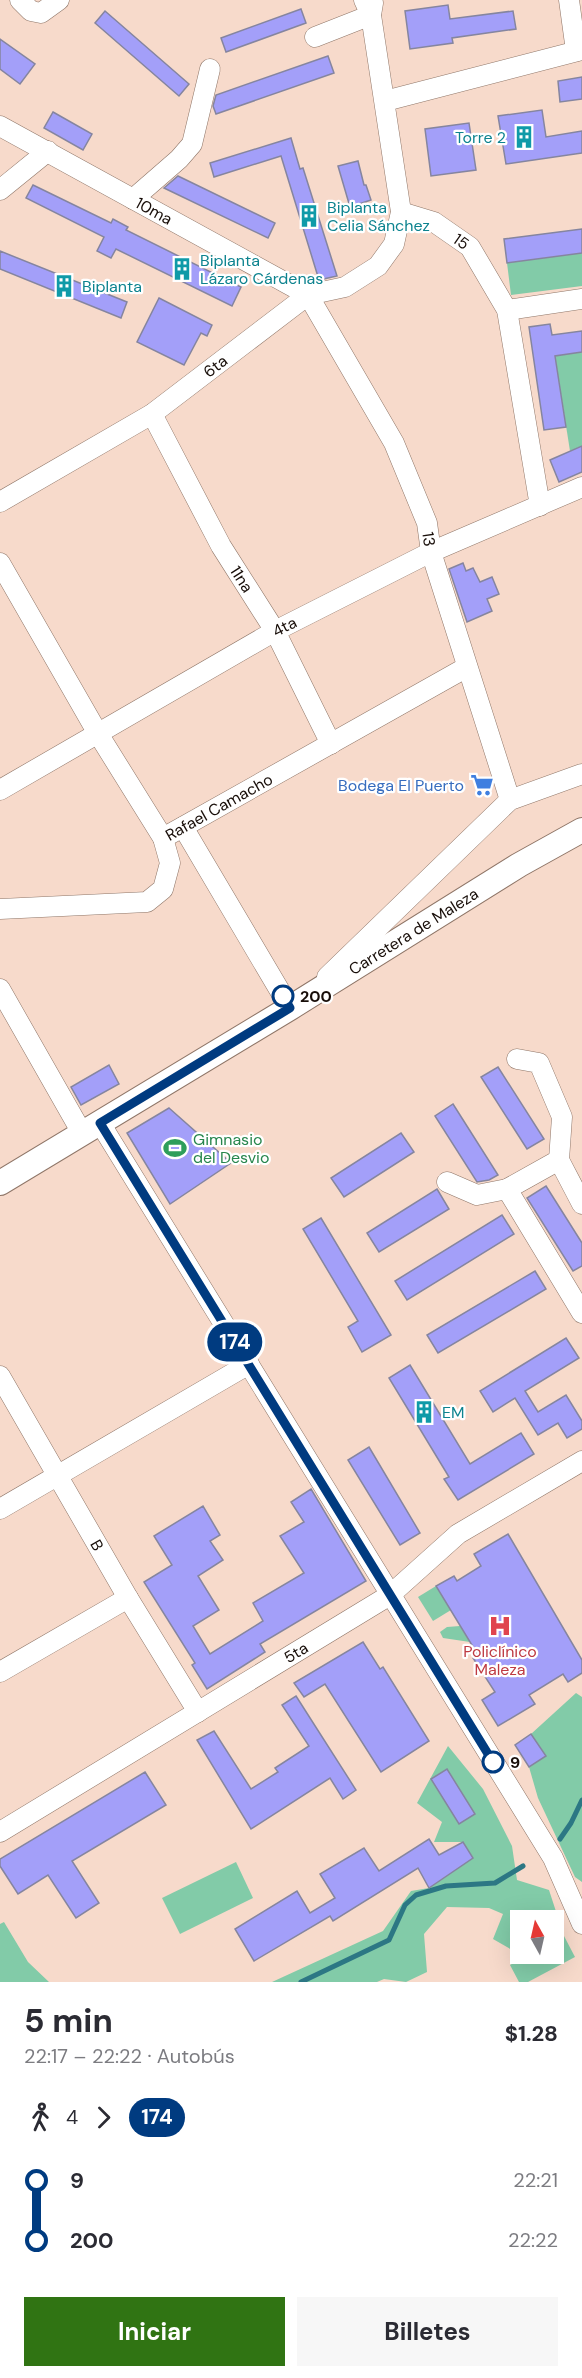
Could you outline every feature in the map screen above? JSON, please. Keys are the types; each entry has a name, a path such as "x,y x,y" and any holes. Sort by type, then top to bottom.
{"main road":[{"name":"Carretera de Maleza","path":"0,1183 299,1002 519,865 582,830"}],"street":[{"path":"20,0 30,10 41,13 59,0"},
{"path":"385,101 579,51 569,0"},
{"path":"315,37 370,5 401,212"},
{"path":"132,199 179,159 192,144 210,69"},
{"name":"10ma","path":"0,126 308,295"},
{"path":"0,190 48,151"},
{"name":"6ta","path":"0,502 152,414 308,295 345,287 378,266 394,244 401,212"},
{"name":"15","path":"401,212 434,222 470,247 507,310 540,506"},
{"name":"13","path":"308,295 394,443 427,523 431,552 510,800"},
{"path":"507,310 582,299"},
{"name":"11na","path":"152,414 221,546 275,631 331,744"},
{"name":"4ta","path":"0,790 275,631 431,552 582,487"},
{"path":"0,562 97,732 163,838"},
{"name":"Rafael Camacho","path":"0,909 147,902 163,889 168,872 170,863 163,838 467,667"},
{"path":"183,827 299,1002 510,800 582,774"},
{"path":"0,989 249,1364 553,1857 582,1923"},
{"path":"517,1059 539,1062 562,1117 559,1160 582,1204"},
{"path":"447,1182 477,1195 507,1189 559,1160"},
{"path":"507,1189 576,1288 582,1313"},
{"path":"0,1509 249,1364"},
{"name":"B","path":"0,1377 128,1598 198,1712"},
{"name":"5ta","path":"1,1828 390,1595 458,1534 580,1464"},
{"path":"0,1672 128,1598"}],"green space":[{"path":"582,253 582,286 511,295 507,263"},
{"path":"582,352 582,446 570,451 555,356"},
{"path":"436,1586 451,1610 433,1621 418,1597"},
{"path":"460,1626 470,1642 443,1638 440,1632 447,1627"},
{"path":"576,1693 582,1697 582,1882 575,1877 538,1798 529,1767 546,1756 531,1734"},
{"path":"448,1746 483,1789 512,1846 517,1880 549,1890 556,1910 510,1910 510,1949 493,1939 503,1914 489,1908 447,1907 424,1934 427,1972 406,1982 384,1979 377,1982 272,1982 383,1931 411,1891 429,1888 472,1858 463,1842 434,1842 442,1822 417,1803"},
{"path":"236,1862 253,1898 180,1934 162,1898"},
{"path":"4,1922 28,1962 49,1982 0,1982 0,1924"},
{"path":"564,1936 575,1957 564,1963"},
{"path":"562,1964 528,1982 519,1982 510,1965"}],"building":[{"path":"448,5 450,19 513,11 516,29 452,38 453,43 410,49 405,11"},
{"path":"301,9 306,23 226,52 221,38"},
{"path":"105,11 189,84 179,96 95,23"},
{"path":"0,39 35,64 20,84 0,69"},
{"path":"328,56 334,73 216,114 213,106 216,95"},
{"path":"582,77 582,99 560,102 558,81"},
{"name":"Torre 2","path":"542,110 546,137 582,131 582,153 506,164 498,116"},
{"path":"53,112 92,134 83,150 44,128"},
{"path":"469,123 476,170 431,176 425,129"},
{"path":"291,138 300,169 303,168 337,276 319,280 281,156 214,177 210,163"},
{"path":"358,161 364,185 366,185 371,200 350,207 338,166"},
{"path":"178,176 275,223 268,238 164,188"},
{"path":"33,185 111,223 113,219 128,227 126,230 241,287 232,306 116,249 111,258 97,251 104,237 26,198"},
{"path":"582,229 582,253 507,263 504,239"},
{"name":"Biplanta","path":"0,251 127,302 121,318 0,269"},
{"path":"159,298 212,325 207,336 201,333 184,365 137,342"},
{"path":"550,324 552,335 582,331 582,352 555,356 566,427 544,430 529,327"},
{"path":"582,446 582,472 559,482 550,460"},
{"path":"463,563 466,571 473,568 480,582 492,577 499,594 487,599 492,611 467,622 449,569"},
{"path":"109,1065 119,1084 81,1105 71,1087"},
{"path":"498,1067 544,1139 527,1149 481,1077"},
{"path":"453,1104 498,1175 489,1180 477,1182 435,1116"},
{"name":"Gimnasio del Desvio","path":"169,1108 231,1163 170,1204 127,1133"},
{"path":"401,1133 414,1152 344,1197 331,1178"},
{"path":"546,1186 582,1243 582,1266 573,1271 527,1198"},
{"path":"437,1189 449,1209 379,1252 367,1233"},
{"path":"502,1215 514,1234 407,1300 395,1281"},
{"path":"321,1218 391,1335 362,1352 348,1327 358,1321 303,1229"},
{"path":"535,1271 546,1289 438,1353 427,1335"},
{"path":"566,1338 579,1358 525,1391 538,1412 566,1395 582,1421 582,1429 567,1438 558,1423 538,1435 515,1398 493,1412 480,1391"},
{"path":"410,1365 470,1464 521,1433 534,1454 458,1500 444,1479 449,1477 389,1378"},
{"path":"369,1447 420,1533 400,1545 348,1460"},
{"path":"311,1489 366,1581 260,1644 265,1652 207,1689 192,1665 195,1663 144,1582 172,1565 154,1536 203,1506 220,1535 210,1541 223,1560 198,1576 219,1610 193,1626 210,1654 263,1621 253,1603 304,1573 280,1536 304,1522 291,1502"},
{"name":"Policlínico Maleza","path":"508,1534 582,1660 582,1673 568,1682 563,1674 529,1695 535,1704 498,1726 482,1700 495,1692 473,1658 478,1655 436,1586 454,1576 457,1581 481,1566 474,1554"},
{"path":"363,1642 380,1669 383,1667 429,1741 381,1772 325,1684 304,1697 294,1683"},
{"path":"296,1696 356,1790 343,1799 330,1778 251,1829 197,1740 214,1731 251,1789 278,1772 275,1768 309,1746 282,1705"},
{"path":"531,1734 546,1756 529,1767 515,1745"},
{"path":"447,1769 475,1814 459,1824 431,1779"},
{"path":"145,1772 166,1805 72,1861 99,1903 76,1918 48,1875 18,1894 0,1866 0,1859"},
{"path":"429,1839 439,1855 463,1842 473,1858 429,1888 418,1868 333,1921 330,1916 254,1961 235,1929 297,1891 310,1913 335,1898 320,1874 364,1848 379,1871"}],"waterway":[{"path":"560,1839 582,1800"},
{"path":"301,1982 389,1940 405,1905 416,1895 446,1886 495,1883 523,1866"}],"bus line":[{"name":"174","path":"283,996 290,1008 100,1123 493,1762"}],"place":[{"name":"Torre 2","path":"524,137"},
{"name":"Biplanta Celia Sánchez","path":"309,216"},
{"name":"Biplanta Lázaro Cárdenas","path":"182,269"},
{"name":"Biplanta","path":"64,286"},
{"name":"Bodega El Puerto","path":"482,785"},
{"name":"200","path":"283,996"},
{"name":"Gimnasio del Desvio","path":"175,1148"},
{"name":"EM","path":"424,1412"},
{"name":"Policlínico Maleza","path":"500,1626"},
{"name":"9","path":"493,1762"}]}
